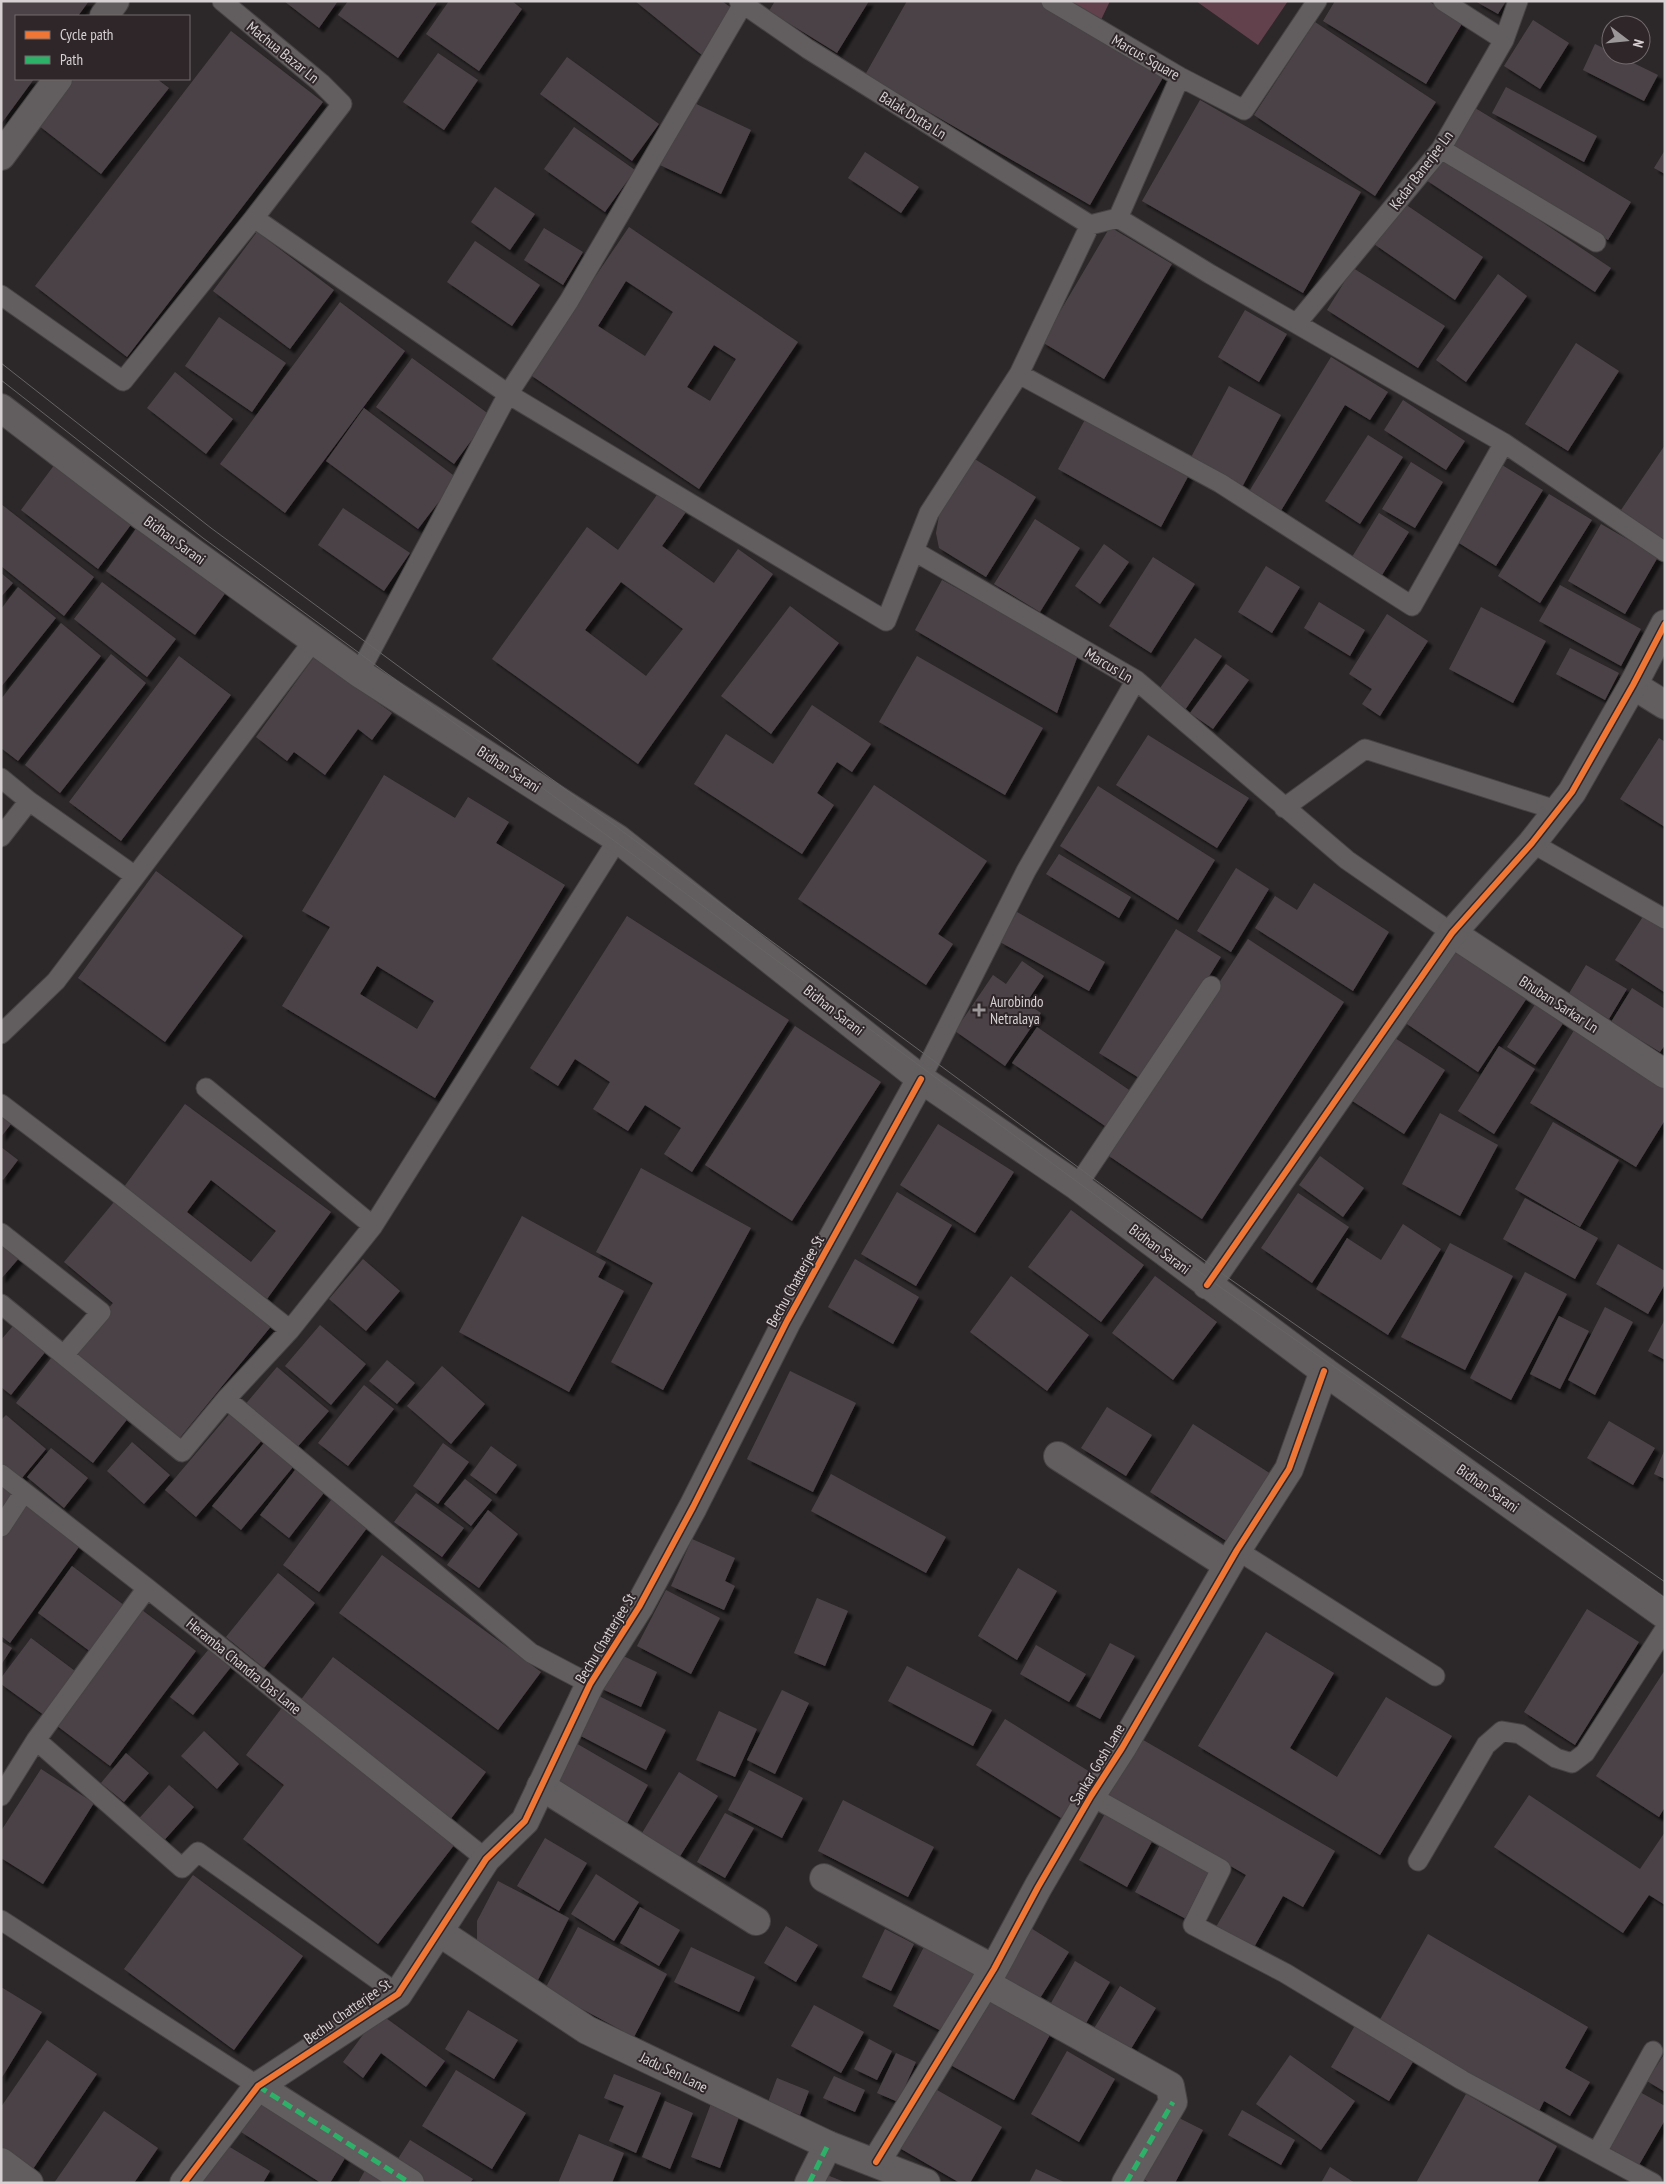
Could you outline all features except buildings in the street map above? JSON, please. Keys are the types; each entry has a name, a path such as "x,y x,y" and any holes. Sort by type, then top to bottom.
{"street":[{"path":"105,15 114,1"},
{"path":"1,156 57,80"},
{"name":"Bidhan Sarani","path":"1,408 141,515 359,673 618,838 921,1079 1078,1186 1207,1285 1324,1371 1665,1615"},
{"path":"1207,1285 1452,933 1532,843 1572,792 1634,685 1665,624"},
{"path":"1634,685 1665,705"},
{"name":"Bhuban Sarkar Ln","path":"1452,933 1665,1074"},
{"name":"Bechu Chatterjee St","path":"184,2183 258,2086 398,1994 486,1859 525,1821 590,1684 639,1606 693,1507 787,1320 921,1079"},
{"name":"Sankar Gosh Lane","path":"876,2162 990,1976 1038,1887 1122,1748 1233,1557 1289,1469 1324,1371"},
{"path":"1058,1456 1233,1557"},
{"path":"541,1786 756,1921"},
{"path":"824,1878 990,1976 1170,2086 1173,2102 1126,2183"},
{"name":"Jadu Sen Lane","path":"439,1932 587,2030 828,2145 876,2162 926,2183"},
{"path":"258,2086 410,2183"},
{"path":"809,2183 828,2145"},
{"path":"1,2162 30,2183"}],"lane":[{"name":"Machua Bazar Ln","path":"222,1 321,83 342,104 254,218"},
{"name":"Marcus Square","path":"1051,1 1180,77 1244,110 1317,1"},
{"path":"1443,1 1504,40"},
{"name":"Kedar Banerjee Ln","path":"1297,323 1441,148 1504,40 1518,1"},
{"path":"359,673 508,394 569,300 741,3"},
{"name":"Balak Dutta Ln","path":"741,3 808,50 1090,225"},
{"path":"1118,218 1180,77"},
{"path":"1441,148 1596,242"},
{"path":"1,295 123,381 254,218 508,394 886,621 929,513 1019,374 1090,225 1118,218 1210,274 1504,443 1665,552"},
{"path":"1019,374 1220,483 1412,606 1504,443"},
{"name":"Marcus Ln","path":"914,551 1136,680 1347,860 1452,933"},
{"path":"1,1034 56,981 314,640"},
{"path":"921,1079 1026,870 1136,680"},
{"path":"1284,808 1365,748 1556,810"},
{"path":"1,778 29,801 135,876"},
{"path":"1,837 29,801"},
{"path":"1,1304 182,1452 226,1399 290,1330 373,1226 618,838"},
{"path":"1532,843 1665,919"},
{"path":"1078,1186 1211,986"},
{"path":"206,1088 373,1226"},
{"path":"1,1104 114,1190 290,1330"},
{"path":"1,1233 101,1312 64,1354"},
{"path":"226,1399 531,1653 590,1684"},
{"name":"Heramba Chandra Das Lane","path":"1,1474 486,1859"},
{"path":"1,1527 24,1492"},
{"path":"1233,1557 1435,1676"},
{"path":"1,1796 36,1740 147,1588"},
{"path":"1418,1861 1486,1745 1502,1732 1520,1734 1556,1758 1572,1763 1585,1753 1665,1629"},
{"path":"36,1740 182,1868 198,1852 398,1994"},
{"path":"1092,1796 1221,1869 1193,1925 1285,1973 1462,2080 1653,2183"},
{"path":"1,1920 258,2086"},
{"path":"1598,2152 1653,2051"}],"shaded area":[{"path":"1065,1 1110,1 1100,22"},
{"path":"1196,1 1288,1 1258,45"}],"tram line":[{"path":"1,363 211,528 1227,1277 1665,1582"},
{"path":"1,380 203,538 1220,1287 1665,1598"}],"marked path":[{"path":"258,2086 410,2183"},
{"path":"1126,2183 1173,2102"},
{"path":"809,2183 828,2145"}],"cycle path":[{"path":"1207,1285 1452,933 1532,843 1572,792 1633,685 1665,624"},
{"path":"184,2183 258,2086 398,1994 486,1859 525,1821 590,1684 639,1607 693,1507 787,1321 921,1079"},
{"path":"876,2162 994,1969 1038,1887 1091,1796 1122,1748 1237,1550 1289,1469 1324,1371"}],"place":[{"name":"Aurobindo Netralaya","path":"979,1010"}]}
